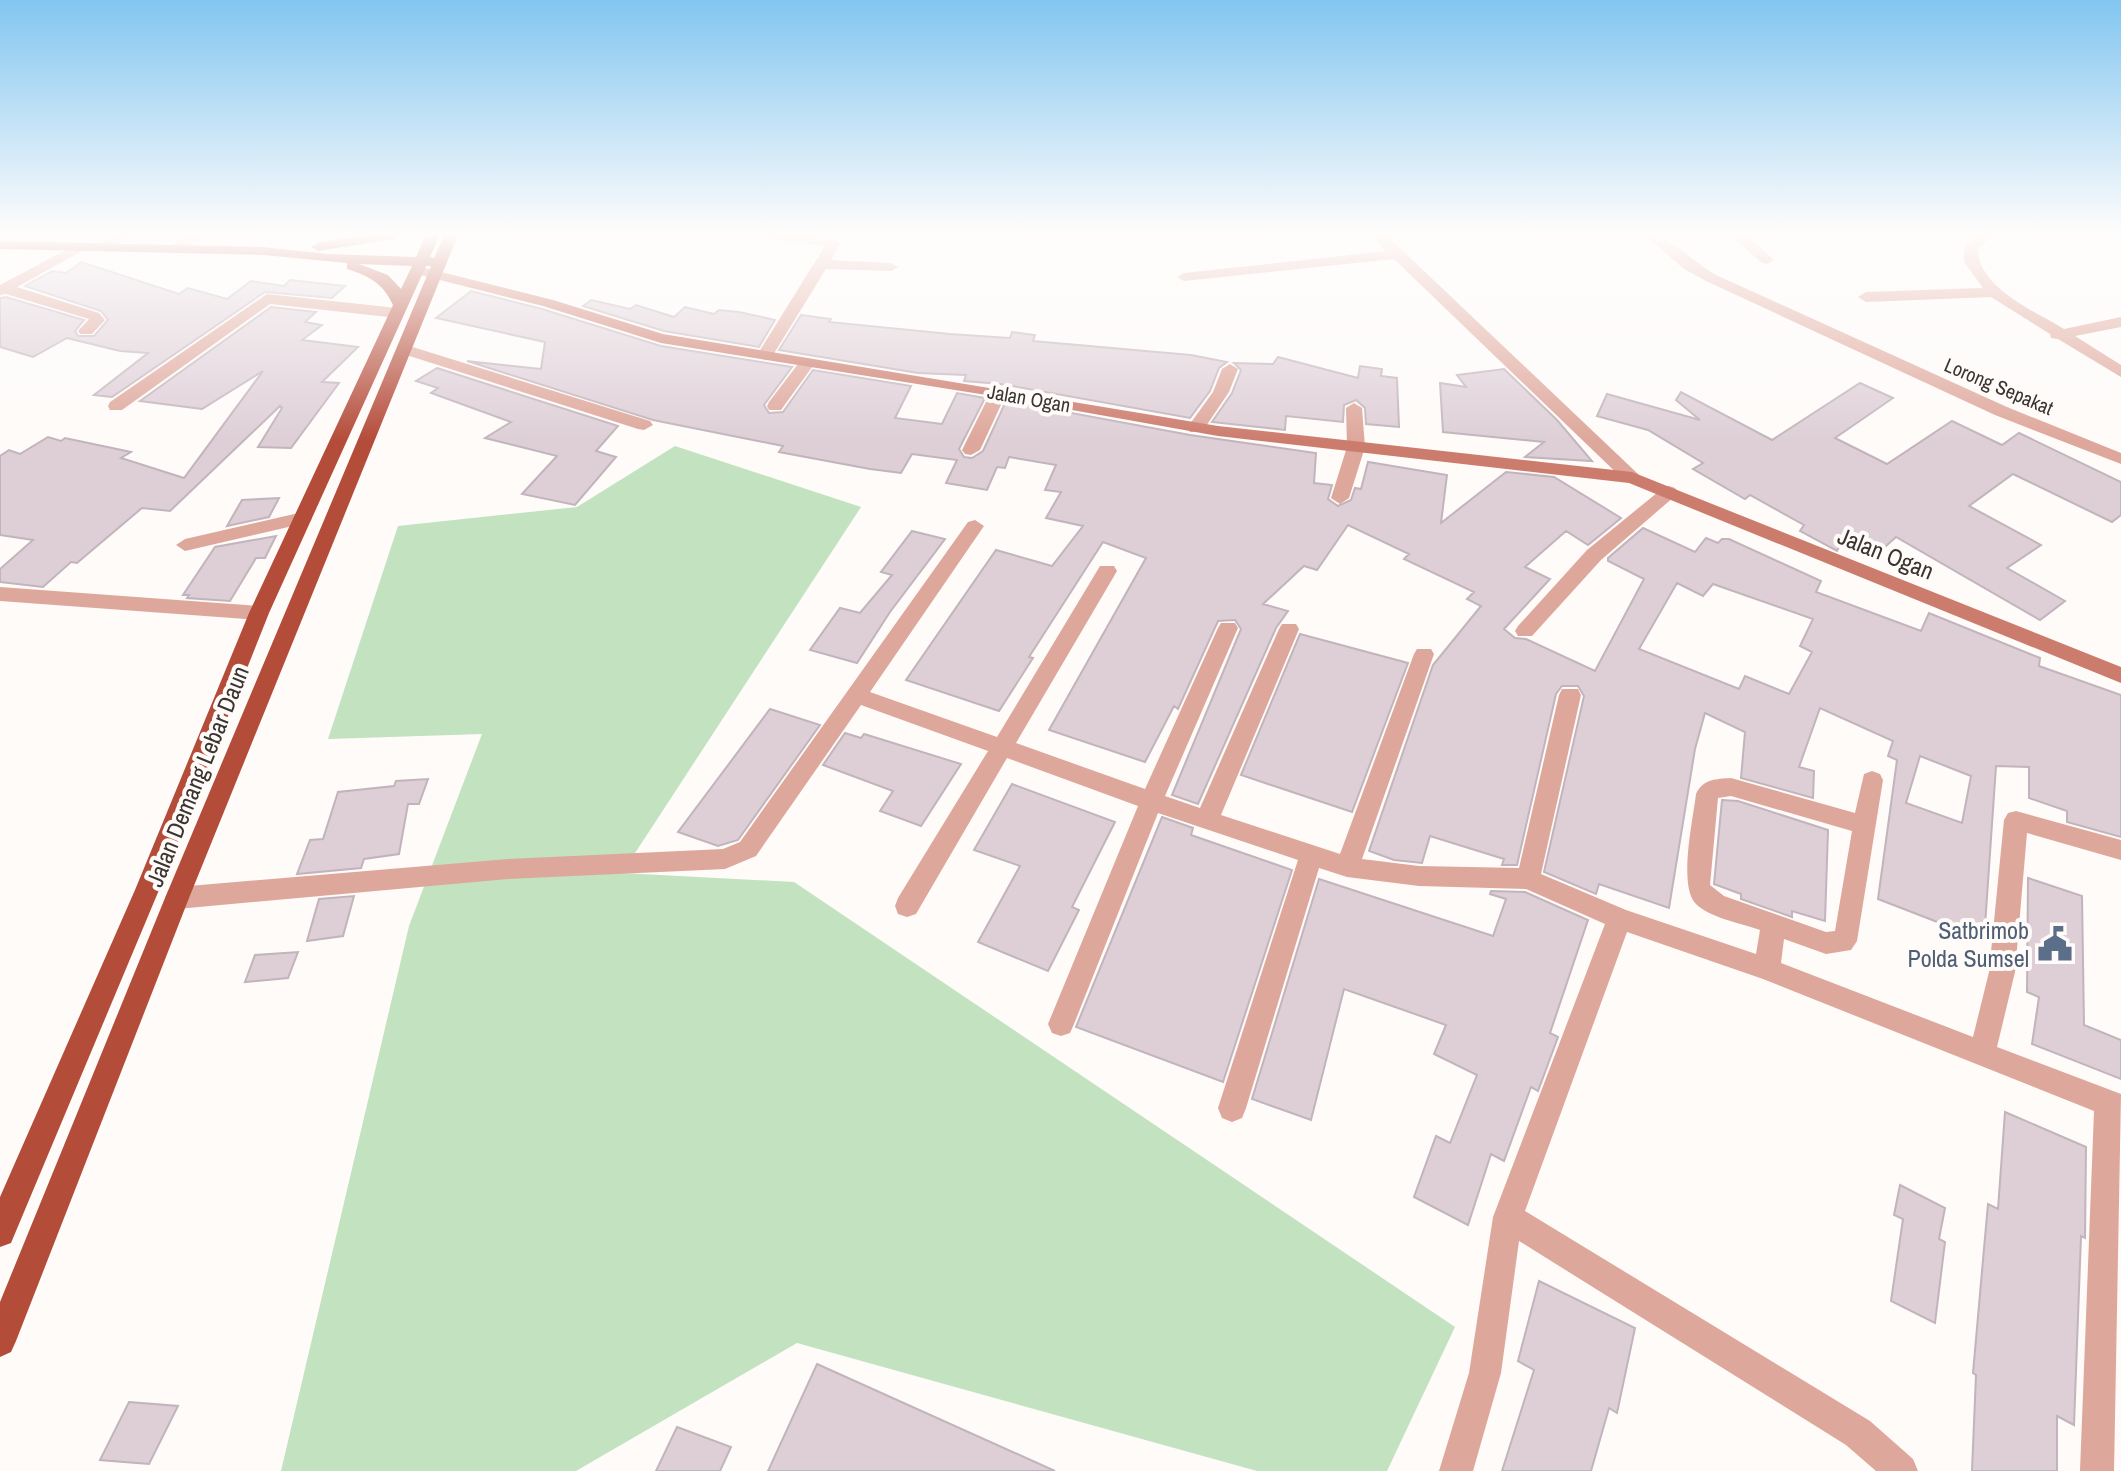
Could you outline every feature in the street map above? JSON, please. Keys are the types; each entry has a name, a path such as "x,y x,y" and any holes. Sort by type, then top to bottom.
{"highway":[{"path":"398,304 399,309"},
{"name":"Jalan Demang Lebar Daun","path":"0,1232 147,890 259,613 402,304"},
{"name":"Jalan Demang Lebar Daun","path":"0,1341 177,898 403,349 418,304"}],"main road":[{"name":"Jalan Ogan","path":"550,304 661,338 999,392 1196,428 1632,478 2121,675"}],"street":[{"path":"50,304 94,316 97,320 86,331"},
{"path":"116,406 260,304"},
{"path":"328,304 399,309"},
{"path":"765,355 797,304"},
{"name":"Jalan Ogan","path":"1450,304 1632,478"},
{"name":"Lorong Sepakat","path":"1767,304 2001,411 2121,459"},
{"path":"2011,304 2121,372"},
{"path":"2057,335 2121,322"},
{"path":"403,349 644,425"},
{"path":"775,406 807,363"},
{"path":"1196,428 1208,407 1227,385 1230,369"},
{"path":"971,450 999,392"},
{"path":"1340,498 1356,447 1354,408"},
{"path":"1525,631 1594,555 1669,492"},
{"path":"185,545 303,518"},
{"path":"177,898 508,869 725,859 748,849 975,526"},
{"path":"907,906 1107,571"},
{"path":"0,594 259,613"},
{"path":"1061,1024 1151,801 1228,628"},
{"path":"1207,820 1289,629"},
{"path":"1347,867 1424,654"},
{"path":"856,695 1151,801 1347,867 1419,876 1528,879 1619,919 1767,969 2115,1106 2097,1471"},
{"path":"1528,879 1570,695"},
{"path":"1864,825 1731,787 1715,788 1707,794 1698,886 1704,896 1715,903 1826,943 1842,942 1848,933 1872,780"},
{"path":"1982,1054 2002,972 2016,820 2121,850"},
{"path":"1232,1108 1311,856"},
{"path":"1456,1471 1485,1373 1508,1217 1619,919"},
{"path":"1767,969 1773,924"},
{"path":"1508,1217 1858,1433 1901,1471"}],"green space":[{"path":"675,446 861,507 622,873 794,882 1455,1327 1387,1471 1257,1471 797,1343 576,1471 281,1471 409,926 482,734 328,739 398,526 577,507"}],"building":[{"path":"0,304 29,304 84,320 75,331 78,336 94,336 108,320 101,311 79,304 248,304 112,397 94,395 148,353 120,351 67,338 33,357 0,347"},
{"path":"455,304 521,304 661,346 792,367 764,405 769,413 783,412 813,370 911,386 895,418 942,424 957,393 985,398 959,449 964,457 972,458 983,451 1006,401 1190,435 1316,453 1314,483 1332,485 1328,499 1338,506 1351,500 1355,488 1361,489 1368,462 1447,475 1441,523 1506,472 1554,477 1621,518 1588,545 1566,531 1525,567 1550,579 1504,629 1515,638 1526,639 1595,671 1644,579 1608,561 1608,558 1643,528 1695,552 1706,538 1718,543 1729,539 1821,581 1816,592 1921,631 1929,613 2040,658 2039,666 2121,695 2121,837 2067,822 2067,811 2029,798 2029,767 1996,766 1984,940 1878,899 1897,760 1888,756 1893,741 1820,708 1799,767 1814,771 1813,798 1741,778 1745,732 1705,713 1695,749 1669,908 1599,884 1596,894 1544,872 1584,696 1578,686 1562,686 1556,694 1517,865 1502,865 1504,859 1430,836 1422,863 1394,860 1369,851 1433,665 1481,606 1467,599 1474,592 1404,559 1409,554 1348,525 1317,570 1304,566 1263,604 1288,611 1276,628 1198,804 1172,795 1241,629 1235,620 1218,621 1178,709 1174,706 1145,762 1049,730 1146,558 1103,542 1029,657 1033,658 999,711 906,680 996,550 1052,566 1083,526 1046,518 1061,492 1045,490 1056,465 1009,457 1005,468 997,467 987,490 946,483 957,460 912,454 901,473 779,452 783,446 653,420 467,361 541,369 545,342 436,318","holes":["1677,583 1703,596 1713,584 1813,619 1800,646 1812,652 1789,694 1745,676 1739,689 1639,649","1920,756 1971,776 1962,823 1906,803"]},
{"path":"607,304 630,309 636,305 674,317 685,307 714,314 719,310 775,320 759,347 664,331 583,306"},
{"path":"271,307 316,312 305,322 322,325 302,340 358,347 322,382 339,383 291,448 258,447 282,408 280,406 170,511 142,508 77,563 71,562 43,587 0,582 0,569 33,540 0,535 0,456 9,450 20,454 48,437 61,441 65,438 131,452 121,458 184,478 263,371 202,409 140,401"},
{"path":"801,315 831,319 829,322 950,334 1010,338 1012,332 1035,335 1033,341 1191,355 1227,362 1219,368 1210,391 1190,418 1001,384 964,381 966,375 918,373 779,350"},
{"path":"1278,357 1358,378 1360,366 1382,369 1381,376 1397,378 1399,427 1366,424 1365,408 1356,400 1344,405 1343,422 1286,416 1285,430 1212,422 1232,393 1241,370 1234,363 1273,364"},
{"path":"437,368 618,426 596,451 616,457 575,505 522,494 557,456 485,438 511,422 431,393 438,388 416,381"},
{"path":"1504,369 1557,420 1592,461 1525,457 1544,442 1443,432 1440,383 1466,387 1457,375"},
{"path":"1860,383 1893,398 1835,438 1887,464 1952,421 2002,445 2019,433 2121,482 2121,515 2112,522 2013,474 1969,506 2041,545 2007,568 2065,601 2040,620 1896,537 1876,555 1844,538 1837,551 1800,531 1804,525 1750,495 1745,499 1693,469 1703,463 1648,430 1597,416 1607,394 1700,420 1676,400 1681,392 1772,440"},
{"path":"279,498 269,517 227,526 242,500"},
{"path":"912,531 945,539 890,612 857,663 810,650 840,608 860,613 892,575 881,572"},
{"path":"276,536 265,558 256,558 230,601 187,598 189,595 183,595 215,547"},
{"path":"1300,634 1408,663 1352,812 1241,775"},
{"path":"770,709 820,725 738,840 718,846 678,832"},
{"path":"845,733 861,738 864,734 961,764 921,826 880,811 893,791 823,765"},
{"path":"428,779 419,804 408,804 399,854 364,859 361,868 297,874 310,840 323,839 338,792 394,786 396,781"},
{"path":"1012,784 1115,822 1072,907 1079,910 1048,971 978,942 1020,866 974,850"},
{"path":"1722,800 1738,801 1828,830 1825,921 1792,911 1792,917 1741,899 1741,894 1714,884"},
{"path":"1162,817 1193,828 1191,835 1292,870 1223,1082 1076,1027"},
{"name":"Satbrimob Polda Sumsel","path":"2028,878 2082,896 2084,1025 2121,1040 2121,1079 2032,1044 2039,997 2027,992"},
{"path":"1319,879 1493,936 1506,899 1490,894 1491,891 1525,892 1588,920 1550,1033 1558,1037 1538,1091 1531,1087 1504,1161 1491,1154 1468,1225 1414,1197 1436,1136 1450,1143 1477,1075 1434,1054 1446,1025 1344,989 1311,1120 1252,1099"},
{"path":"354,896 343,936 307,941 319,899"},
{"path":"298,952 288,978 245,982 255,955"},
{"path":"2005,1112 2086,1147 2085,1238 2081,1236 2074,1425 2057,1416 2057,1471 1972,1471 1976,1375 1973,1373 1988,1204 1998,1209"},
{"path":"1900,1185 1945,1208 1939,1239 1945,1242 1935,1323 1891,1301 1903,1219 1894,1215"},
{"path":"1539,1281 1635,1328 1617,1413 1609,1408 1591,1471 1502,1471 1534,1370 1518,1361"},
{"path":"817,1364 1055,1471 768,1471"},
{"path":"129,1402 178,1406 149,1464 100,1460"},
{"path":"677,1427 731,1447 720,1471 656,1471"}],"place":[{"name":"Satbrimob Polda Sumsel","path":"2055,944"}]}
